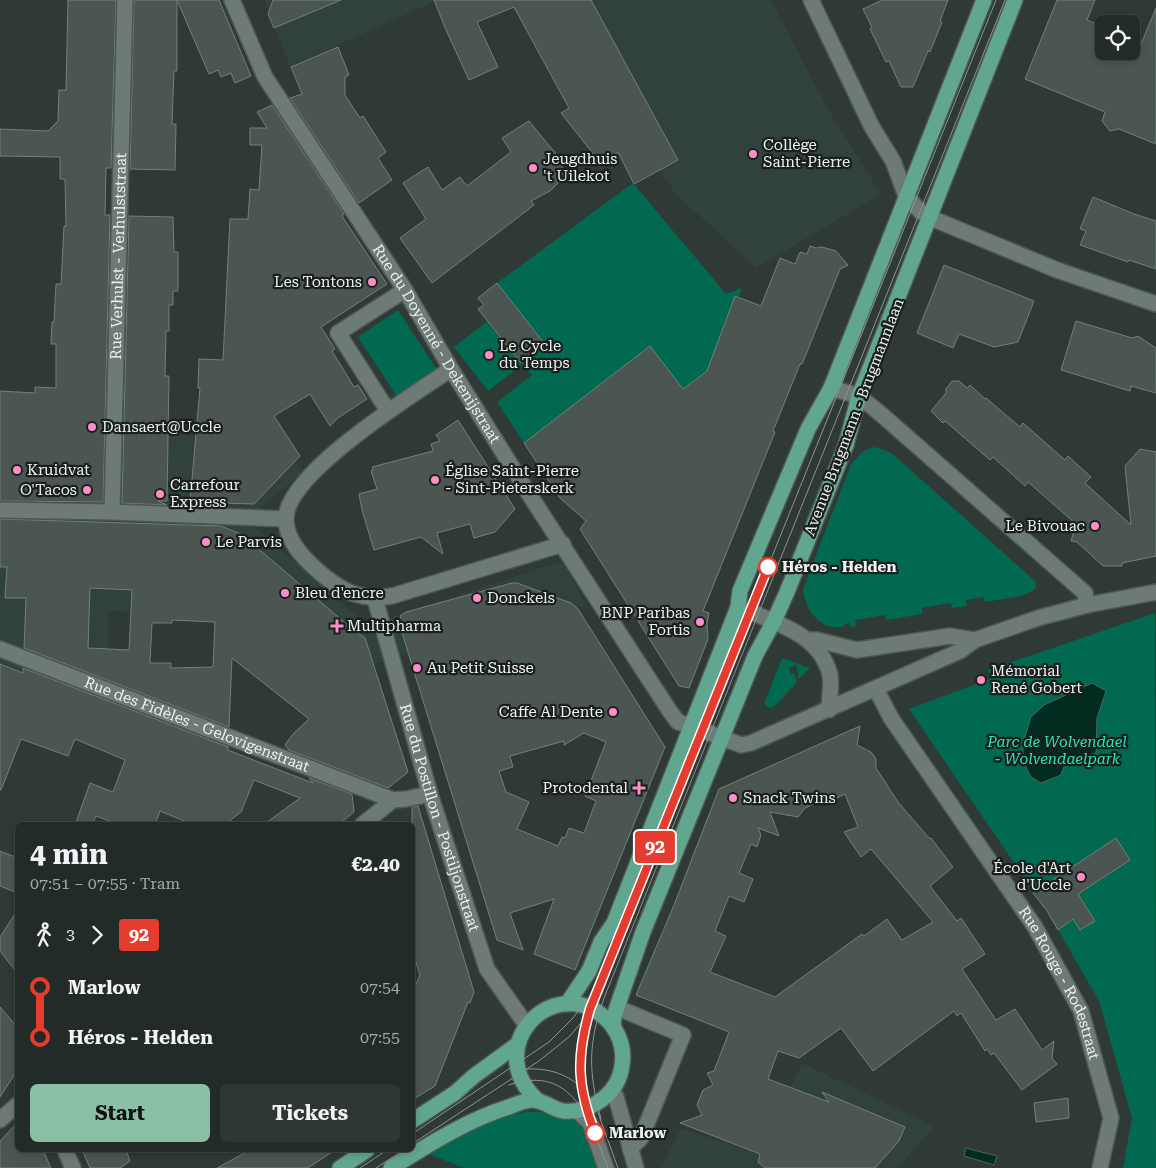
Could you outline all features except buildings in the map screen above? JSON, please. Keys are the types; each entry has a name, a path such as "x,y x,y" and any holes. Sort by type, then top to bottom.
{"main road":[{"path":"567,1004 589,971 601,942 614,923 738,607 740,591 808,429 831,388 984,0"},
{"name":"Avenue Brugmann - Brugmannlaan","path":"613,1027 614,1016 644,932 755,656 774,621 846,445 859,396 1016,0"},
{"path":"567,1004 592,1009 604,1017 613,1027 621,1044 623,1057 621,1071 612,1090 597,1104 577,1110 556,1109 537,1100 525,1087 518,1073 516,1058 518,1044 527,1026 542,1012 567,1004"},
{"path":"415,1119 455,1093 474,1076 518,1044"},
{"path":"395,1167 463,1126 484,1116 508,1107 537,1100"},
{"path":"340,1168 364,1152"}],"street":[{"name":"Rue Verhulst - Verhulststraat","path":"112,512 126,0"},
{"name":"Rue du Doyenné - Dekenijstraat","path":"232,0 265,77 405,290 451,369 529,494 678,722 741,745 750,743 960,651 975,640"},
{"path":"811,0 872,127 892,161 906,196 920,211 931,218 1057,270 1156,304"},
{"path":"388,412 338,333 405,290"},
{"path":"451,369 388,412 332,455 306,480 292,499 286,519 291,540 303,558 328,580 352,594 375,599 392,596 563,544"},
{"path":"831,388 859,396 1085,593 1087,605"},
{"path":"0,510 112,512 286,519"},
{"path":"808,640 817,640 857,650 950,636 975,640 1038,618 1087,605 1156,592"},
{"name":"Rue du Postillon - Postiljonstraat","path":"375,599 430,794 487,969 527,1026"},
{"path":"738,607 774,621 808,640 825,660 831,677 829,710"},
{"name":"Rue des Fidèles - Gelovigenstraat","path":"0,650 393,800"},
{"name":"Rue Rouge - Rodestraat","path":"876,689 891,718 1035,927 1081,1011 1111,1118 1100,1168"},
{"path":"366,822 393,800 430,794"},
{"path":"618,1008 683,1034 641,1138 630,1149"},
{"path":"612,1090 616,1097 636,1168"},
{"path":"0,1120 15,1107"},
{"path":"577,1110 590,1123 606,1168"},
{"path":"66,1152 73,1168"}],"shaded area":[{"path":"265,0 437,0 290,67"},
{"name":"Collège Saint-Pierre","path":"542,0 771,0 829,111 881,194 756,268 676,194"},
{"path":"0,428 273,438 304,472 246,519 367,625 562,561 586,605 295,686 199,613 109,611 107,703 0,663"},
{"path":"1092,683 1106,691 1097,718 1096,753 1066,761 1061,775 1041,783 1031,777 1023,761 1023,743 1031,717 1044,705"},
{"path":"802,1063 934,1126 898,1168 661,1168 681,1128 759,1154"},
{"path":"966,1148 997,1156 994,1165 964,1156"}],"green space":[{"path":"633,183 726,294 742,288 707,371 615,437 649,347 524,443 497,402 532,375 523,364 488,391 454,347 489,320 489,324 520,362 544,343 497,283"},
{"path":"398,310 445,382 405,409 358,337"},
{"path":"873,447 883,449 894,455 1035,581 1036,586 1034,590 1022,596 985,602 984,597 966,600 967,606 952,608 951,603 922,608 922,614 886,620 885,615 855,620 856,626 850,627 849,623 844,624 844,627 828,626 815,617 804,597 803,589 851,464 862,452"},
{"name":"Parc de Wolvendael - Wolvendaelpark","path":"1155,613 1156,1168 1123,1168 1132,1118 1099,1001 1049,914 909,709 992,678 988,670"},
{"path":"782,658 810,668 799,679 796,665 789,668 791,674 794,673 797,682 775,706 770,708 764,704"},
{"path":"525,1112 540,1112 574,1120 585,1130 598,1168 464,1168 429,1154 487,1122"}],"tram line":[{"path":"589,1119 580,1071 580,1052 590,1009 996,0"},
{"path":"601,1119 594,1086 592,1058 595,1030 604,998 1005,0"},
{"name":"92","path":"595,1133 589,1119 583,1095 580,1061 581,1043 590,1009 768,567"},
{"path":"415,1132 549,1042 572,1019 591,995"},
{"path":"415,1142 539,1061 570,1036 585,1018"},
{"path":"527,1069 558,1073 578,1084 584,1090"},
{"path":"509,1085 531,1080 549,1082 564,1089 586,1115 608,1168"},
{"path":"598,1113 618,1168"},
{"path":"360,1168 384,1152"},
{"path":"376,1168 401,1152"}],"place":[{"name":"Collège Saint-Pierre","path":"753,154"},
{"name":"Jeugdhuis 't Uilekot","path":"533,168"},
{"name":"Les Tontons","path":"372,282"},
{"name":"Le Cycle du Temps","path":"489,355"},
{"name":"Dansaert@Uccle","path":"92,427"},
{"name":"Kruidvat","path":"17,470"},
{"name":"Église Saint-Pierre - Sint-Pieterskerk","path":"435,480"},
{"name":"O'Tacos","path":"87,490"},
{"name":"Carrefour Express","path":"160,494"},
{"name":"Le Bivouac","path":"1095,526"},
{"name":"Le Parvis","path":"206,542"},
{"name":"Héros - Helden","path":"768,567"},
{"name":"Bleu d'encre","path":"285,593"},
{"name":"Donckels","path":"477,598"},
{"name":"BNP Paribas Fortis","path":"700,622"},
{"name":"Multipharma","path":"337,626"},
{"name":"Au Petit Suisse","path":"417,668"},
{"name":"Mémorial René Gobert","path":"981,680"},
{"name":"Caffe Al Dente","path":"613,712"},
{"name":"Protodental","path":"639,788"},
{"name":"Snack Twins","path":"733,798"},
{"name":"École d'Art d'Uccle","path":"1081,877"},
{"name":"Marlow","path":"595,1133"}]}
